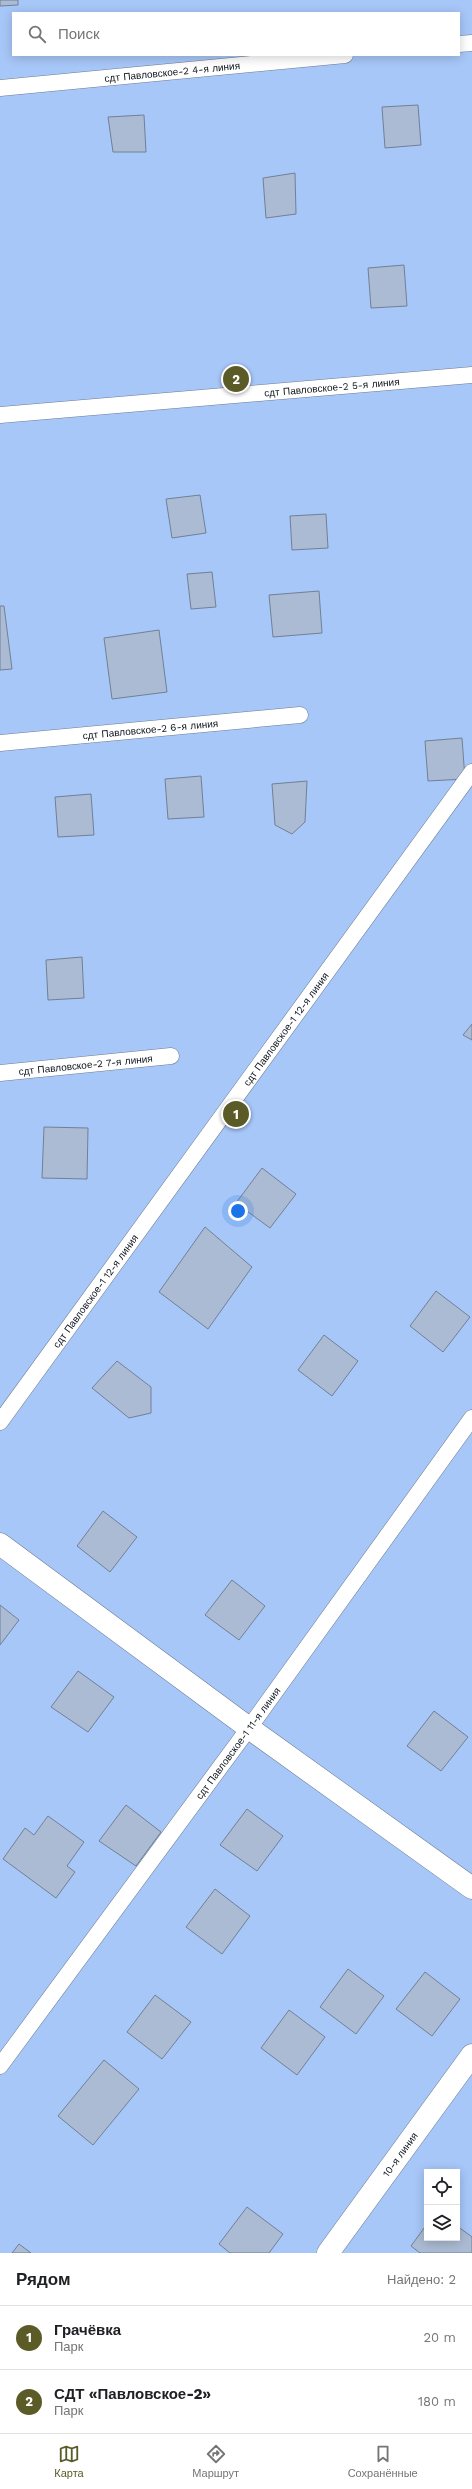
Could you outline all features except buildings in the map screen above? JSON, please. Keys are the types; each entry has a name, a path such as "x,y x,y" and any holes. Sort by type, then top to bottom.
{"street":[{"path":"0,1544 249,1728 472,1888"},
{"name":"10-я линия","path":"328,2253 472,2055"}],"lane":[{"path":"460,44 472,43"},
{"name":"сдт Павловское-2 4-я линия","path":"0,88 335,56"},
{"name":"сдт Павловское-2 5-я линия","path":"0,415 472,375"},
{"name":"сдт Павловское-2 6-я линия","path":"0,743 300,715"},
{"name":"сдт Павловское-1 12-я линия","path":"0,1422 472,772"},
{"name":"сдт Павловское-2 7-я линия","path":"0,1073 171,1056"},
{"name":"сдт Павловское-1 11-я линия","path":"0,2066 249,1728 472,1418"}],"shaded area":[{"path":"0,0 472,0 472,2253 0,2253"}],"place":[{"name":"СДТ «Павловское-2»","path":"236,379"},
{"name":"Грачёвка","path":"236,1114"}]}
